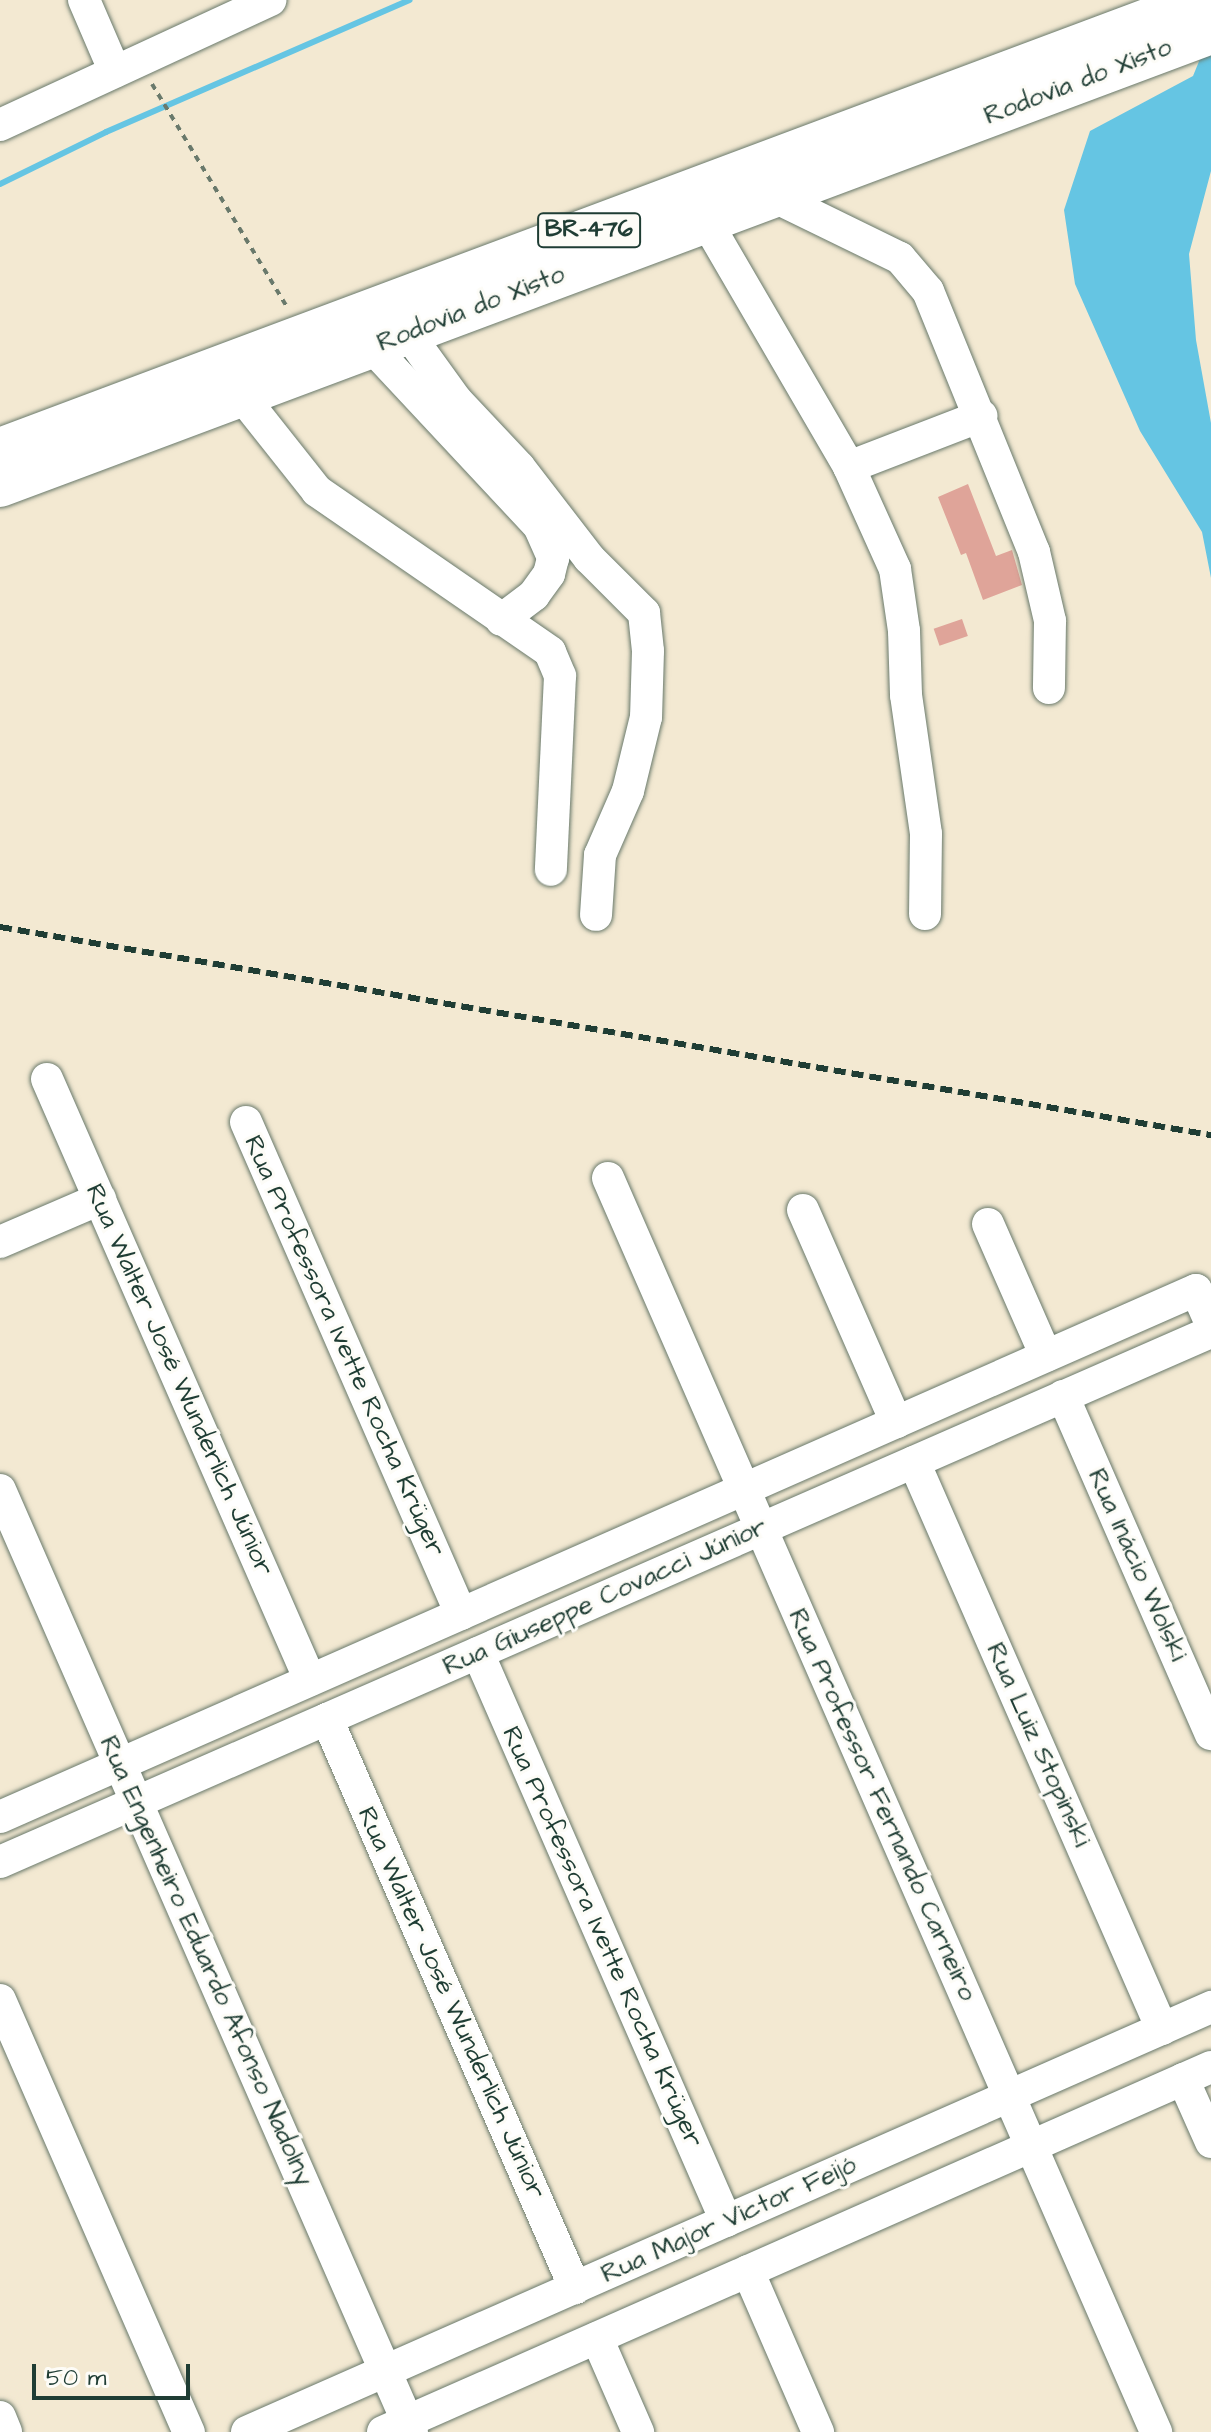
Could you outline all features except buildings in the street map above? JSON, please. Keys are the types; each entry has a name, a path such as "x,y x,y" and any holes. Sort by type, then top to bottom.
{"highway":[{"name":"Rodovia do Xisto","path":"0,485 773,196 1192,22"},
{"name":"Rodovia do Xisto","path":"0,450 304,336 1192,22"}],"street":[{"path":"84,0 115,72"},
{"path":"0,125 271,0"},
{"path":"773,196 900,258 928,291 1034,552 1050,621 1049,688"},
{"path":"706,221 849,467 895,569 904,631 906,695 926,834 925,914"},
{"path":"389,339 539,526 553,558 549,574 534,595 501,620"},
{"path":"389,339 456,400 519,467 589,558 644,613 648,651 646,717 628,791 600,855 596,915"},
{"path":"241,395 317,491 550,652 560,676 551,870"},
{"path":"849,467 981,416"},
{"name":"Rua Walter José Wunderlich Júnior","path":"47,1079 310,1680"},
{"name":"Rua Professora Ivette Rocha Krüger","path":"246,1122 461,1614"},
{"name":"Rua Professor Fernando Carneiro","path":"608,1178 1156,2432"},
{"path":"0,1242 100,1199"},
{"path":"803,1210 896,1422"},
{"path":"988,1224 1046,1356"},
{"name":"Rua Giuseppe Covacci Júnior","path":"0,1817 1196,1290 1211,1324"},
{"name":"Rua Giuseppe Covacci Júnior","path":"0,1862 1211,1332"},
{"name":"Rua Inácio Wolski","path":"1063,1396 1211,1734"},
{"name":"Rua Luiz Stopinski","path":"914,1462 1162,2029"},
{"name":"Rua Engenheiro Eduardo Afonso Nadolny","path":"0,1490 386,2371 401,2428"},
{"name":"Rua Professora Ivette Rocha Krüger","path":"478,1653 726,2221"},
{"name":"Rua Walter José Wunderlich Júnior","path":"327,1719 575,2288"},
{"path":"0,2000 189,2432"},
{"name":"Rua Major Victor Feijó","path":"247,2432 1211,2007"},
{"path":"1197,2073 1211,2142"},
{"name":"Rua Major Victor Feijó","path":"401,2428 1197,2073"},
{"path":"748,2271 818,2432"},
{"path":"597,2338 638,2432"},
{"path":"0,2417 6,2432"}],"path":[{"path":"147,74 304,336"}],"water":[{"path":"1211,32 1211,171 1189,254 1196,340 1211,423 1211,578 1202,532 1140,431 1075,284 1064,210 1090,131 1193,76"}],"waterway":[{"path":"0,184 106,132 409,0"}],"railway":[{"path":"0,927 1211,1135"}]}
